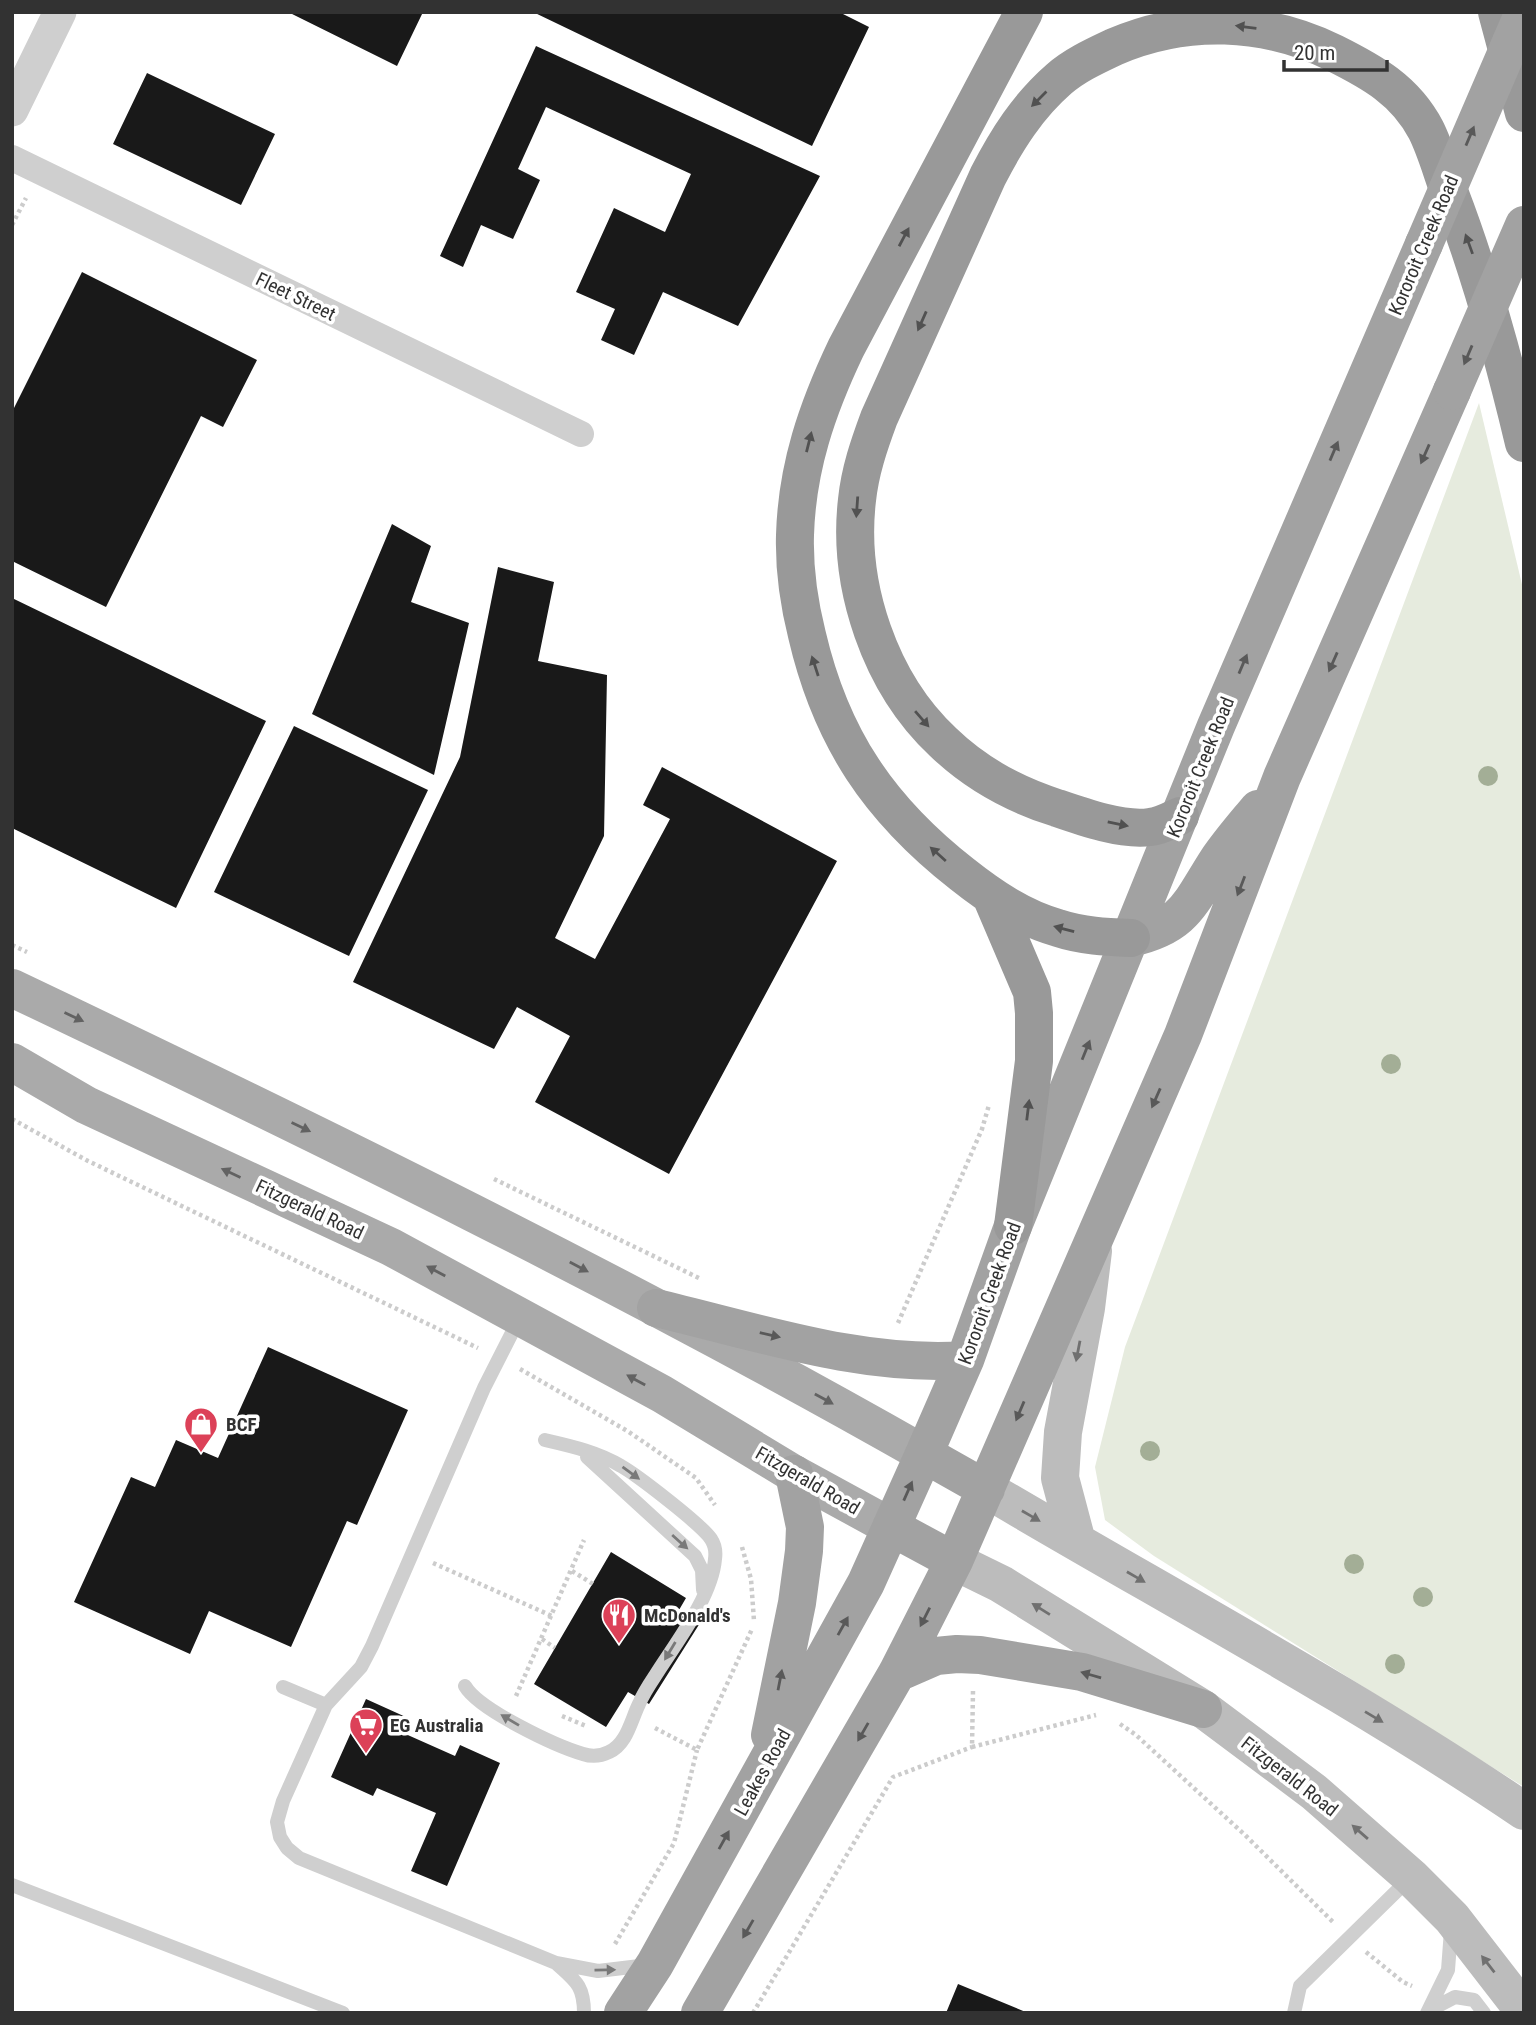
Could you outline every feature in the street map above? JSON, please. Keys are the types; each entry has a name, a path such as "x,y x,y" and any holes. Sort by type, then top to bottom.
{"highway":[{"path":"1024,12 891,261 823,397 809,440 799,488 794,538 799,603 812,658 831,715 861,768 901,820 947,863 991,897 1025,916 1057,928 1092,936 1131,938 1155,933 1174,922 1190,906 1218,861 1282,777"},
{"path":"1497,12 1524,113"},
{"name":"Kororoit Creek Road","path":"891,1527 965,1360 1013,1226 1221,714 1524,12"},
{"path":"1180,816 1152,827 1122,826 1039,802 1006,787 972,765 943,742 911,705 878,646 859,577 855,539 857,501 864,459 875,428 988,176 1007,139 1030,108 1061,78 1092,57 1153,34 1204,25 1238,25 1275,31 1310,41 1372,72 1407,103 1426,130 1471,250 1509,380 1524,443"},
{"path":"700,2013 897,1673 954,1561 1183,1035 1282,777 1524,225"},
{"path":"991,897 1031,992 1034,1013 1034,1061 1013,1226"},
{"path":"656,1308 844,1353 896,1361 965,1360"},
{"path":"924,1454 986,1489"},
{"path":"762,1771 797,1603 804,1550 805,1527 794,1474"},
{"name":"Fitzgerald Road","path":"891,1527 954,1561"},
{"name":"Leakes Road","path":"623,2013 654,1964 866,1583 891,1527"},
{"path":"897,1673 936,1656 980,1655 1082,1672 1203,1709"}],"main road":[{"path":"12,988 194,1074 444,1198 656,1308 924,1454"},
{"name":"Fitzgerald Road","path":"12,1062 86,1105 391,1247 662,1394 794,1474 891,1527"},
{"path":"1077,1542 1060,1478 1063,1432 1086,1308 1095,1236"},
{"path":"986,1489 1422,1745 1524,1811"},
{"name":"Fitzgerald Road","path":"954,1561 1001,1584 1203,1709 1314,1792 1411,1877 1452,1918 1524,2011"}],"street":[{"path":"12,110 60,12"},
{"name":"Fleet Street","path":"12,158 580,434"}],"lane":[{"path":"520,1316 498,1358 361,1667 326,1705 283,1801 277,1822 280,1837 287,1848 299,1858 556,1964 598,1971 654,1964"},
{"path":"465,1686 479,1701 523,1728 584,1755 598,1756 612,1751 623,1741 641,1699 703,1597 715,1560 715,1546 710,1536 621,1466 575,1447 545,1440"},
{"path":"575,1447 619,1483 695,1556 702,1570 703,1597"},
{"path":"284,1687 326,1705"},
{"path":"1294,2013 1300,1986 1411,1877"},
{"path":"12,1885 343,2013"},
{"path":"1431,2006 1448,1970 1452,1918"},
{"path":"556,1964 579,1984 584,1997 584,2013"},
{"path":"1431,2006 1455,1997 1474,2000 1484,2013"}],"path":[{"path":"12,945 37,957"},
{"path":"896,1327 982,1129 989,1103"},
{"path":"12,1119 101,1167 534,1376 629,1432 696,1478 717,1508"},
{"path":"483,1174 704,1280"},
{"path":"598,1971 674,1843 697,1750 754,1625 751,1579 739,1537"},
{"path":"527,1702 515,1697 584,1540"},
{"path":"412,1554 552,1616"},
{"path":"572,1571 593,1584"},
{"path":"542,1639 555,1648"},
{"path":"972,1747 972,1688 985,1690"},
{"path":"753,2013 893,1777 972,1747 1101,1713 1085,1709"},
{"path":"551,1712 604,1732 611,1730 621,1714 697,1750"},
{"path":"1116,1722 1136,1735 1225,1817 1349,1938 1431,2006"}],"shaded area":[{"path":"1479,403 1524,593 1524,1787 1154,1556 1105,1520 1095,1467 1125,1347"}],"building":[{"path":"288,12 423,12 397,66"},
{"path":"533,12 839,12 869,27 812,146"},
{"path":"536,46 820,176 738,326 663,292 634,355 601,340 615,309 576,292 614,208 665,232 691,174 546,107 518,169 540,180 513,239 481,225 463,267 440,256"},
{"path":"147,73 275,134 241,205 113,144"},
{"path":"82,272 257,360 223,427 201,416 106,607 12,561 12,412"},
{"path":"392,524 431,546 411,602 469,623 434,775 312,714"},
{"path":"498,567 554,582 538,661 607,675 604,836 555,938 595,959 670,819 643,805 662,767 837,861 669,1174 535,1102 570,1036 517,1007 494,1049 353,982 460,757"},
{"path":"12,598 266,721 176,908 12,828"},
{"path":"294,726 428,790 349,956 214,892"},
{"path":"268,1347 408,1410 357,1525 347,1521 291,1647 209,1611 190,1654 74,1602 131,1477 155,1487 176,1440 218,1458"},
{"name":"McDonald's","path":"611,1552 686,1598 679,1610 700,1623 649,1704 628,1692 606,1727 534,1684"},
{"path":"366,1699 408,1718 401,1732 455,1756 460,1745 500,1763 447,1886 411,1871 436,1813 377,1788 373,1796 331,1777"},
{"path":"958,1984 1028,2013 946,2013"}],"place":[{"name":"BCF","path":"201,1454"},
{"name":"McDonald's","path":"619,1645"},
{"name":"EG Australia","path":"366,1755"}]}
